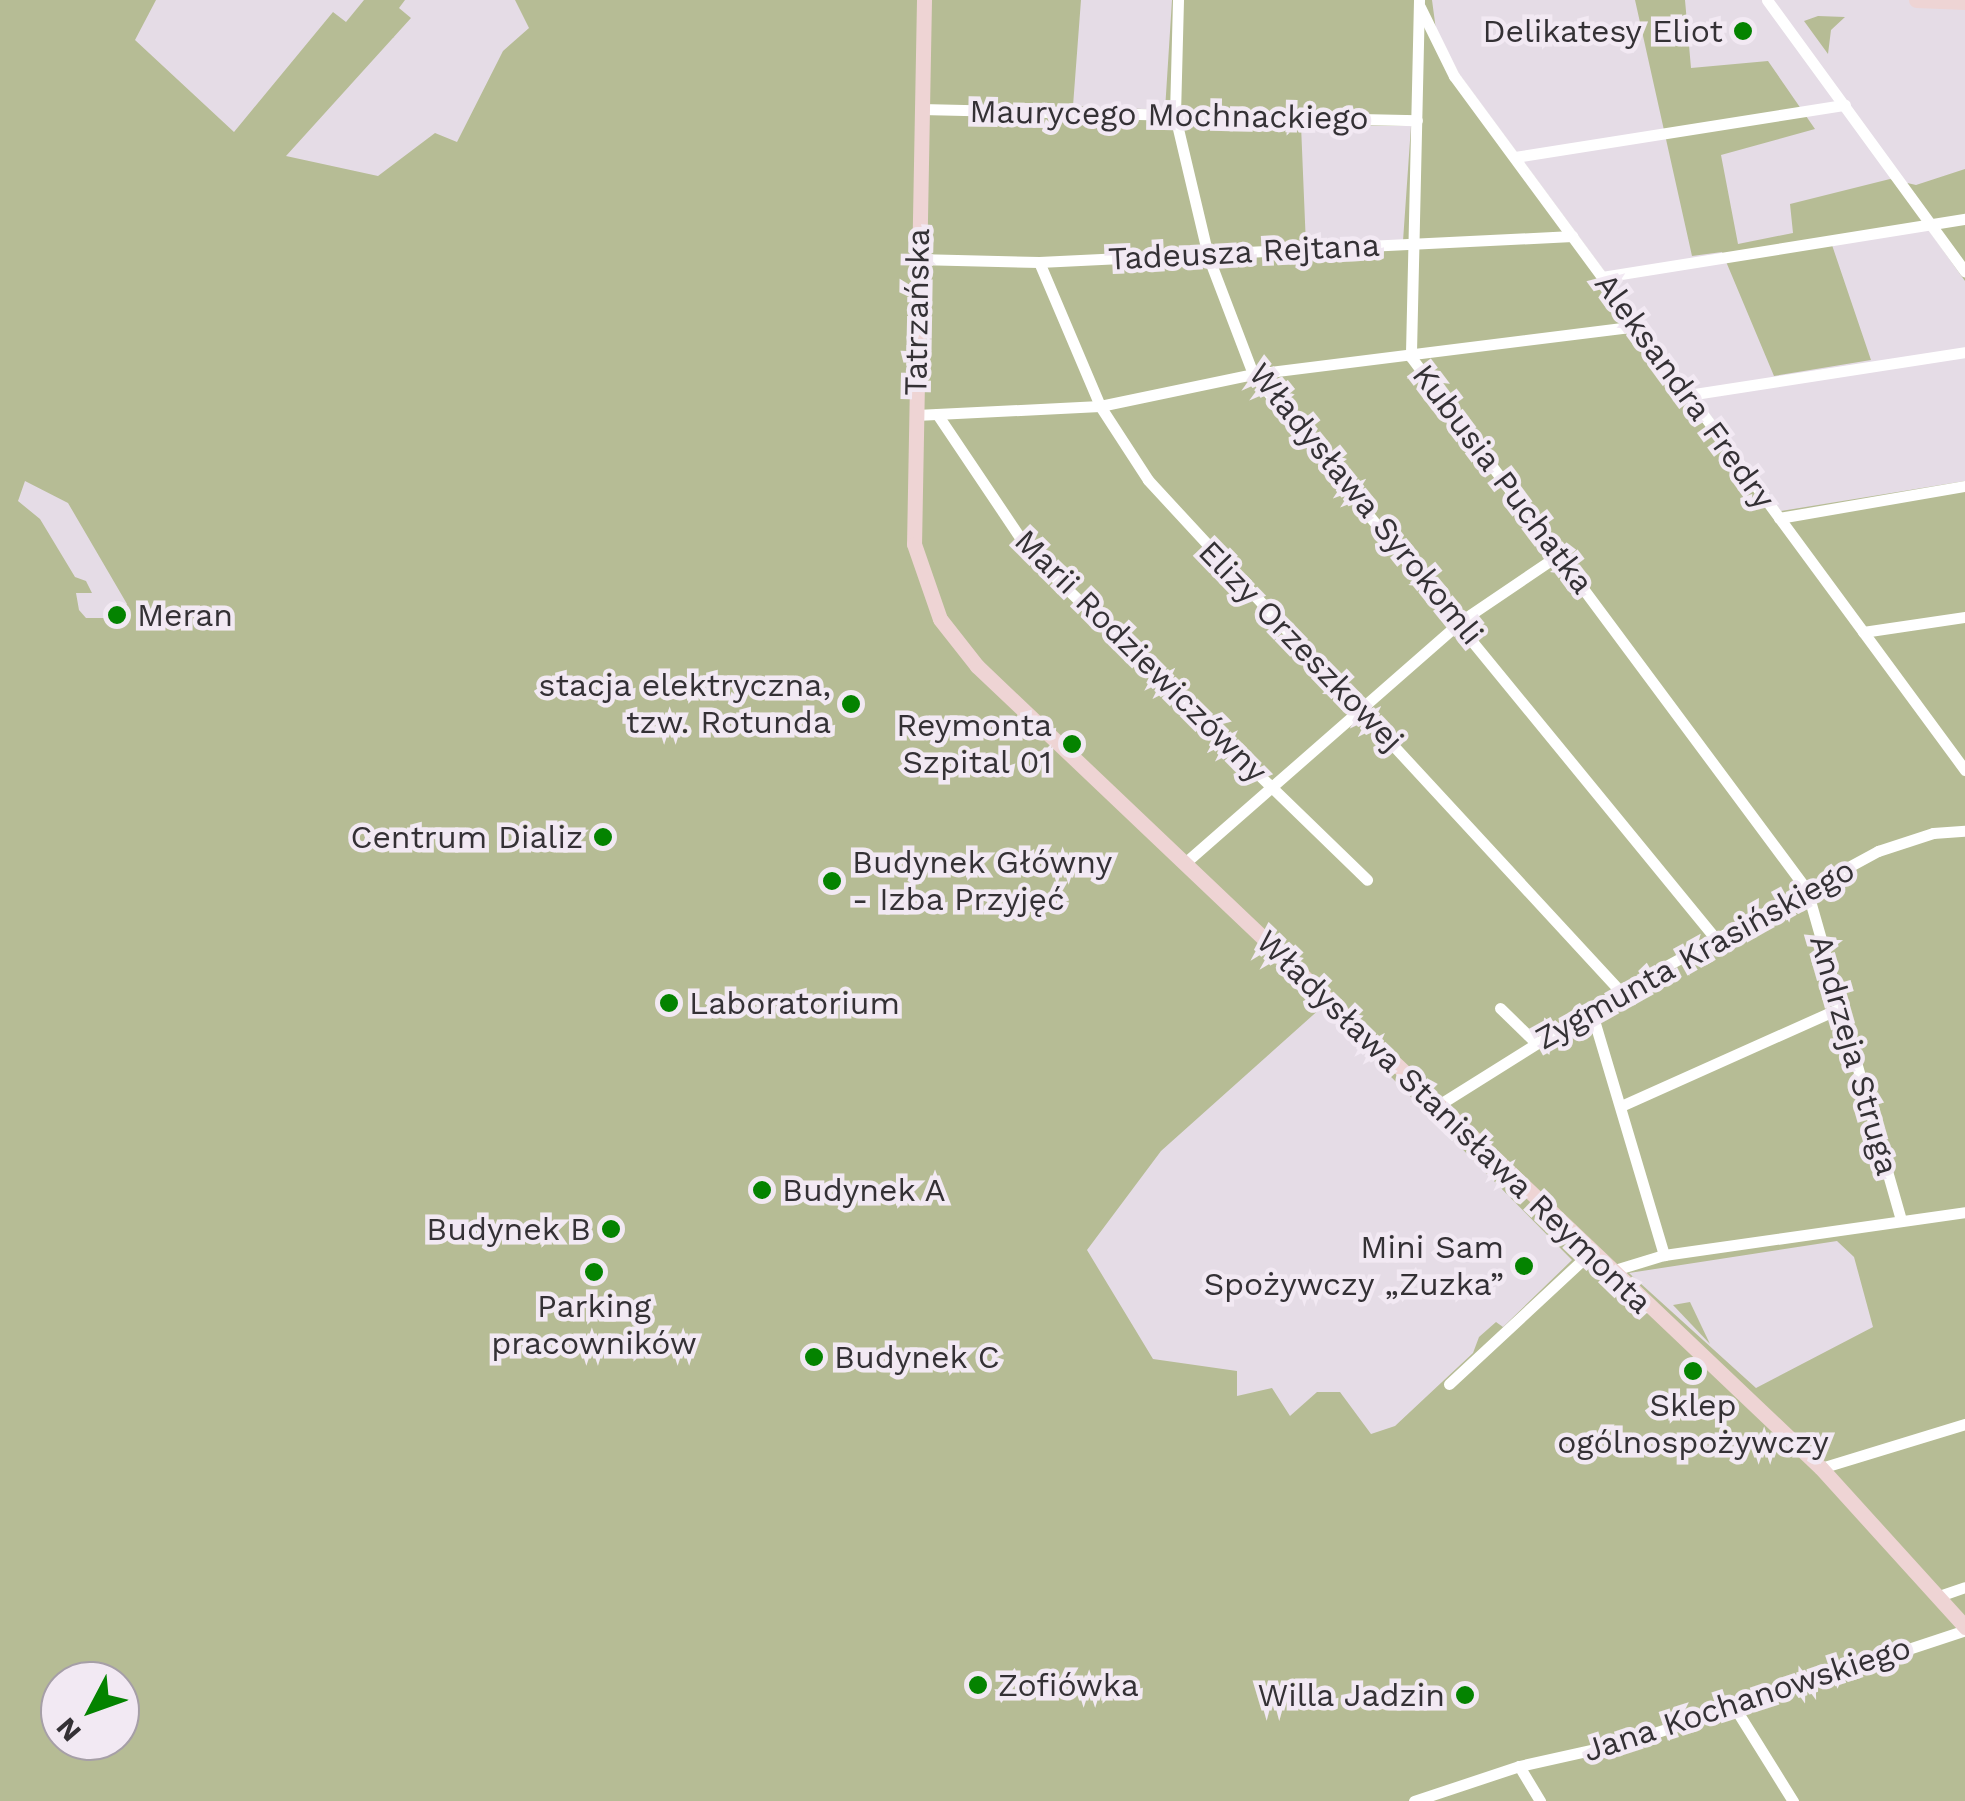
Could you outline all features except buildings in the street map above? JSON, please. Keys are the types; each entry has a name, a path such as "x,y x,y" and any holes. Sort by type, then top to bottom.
{"street":[{"name":"Tatrzańska","path":"924,0 916,258 914,544 940,620"},
{"name":"Władysława Syrokomli","path":"1178,0 1175,116 1208,256 1252,374 1461,621 1716,939"},
{"path":"1768,0 1965,272"},
{"path":"1916,0 1965,2"},
{"name":"Kubusia Puchatka","path":"1419,2 1411,358 1807,890"},
{"name":"Aleksandra Fredry","path":"1419,2 1454,76 1965,770"},
{"path":"1515,157 1845,106"},
{"name":"Maurycego Mochnackiego","path":"922,109 1418,120"},
{"path":"1602,277 1965,219"},
{"name":"Tadeusza Rejtana","path":"916,258 1039,262 1572,236"},
{"name":"Elizy Orzeszkowej","path":"1039,262 1100,406 1148,480 1620,991"},
{"path":"916,414 1100,406 1252,374 1411,358 1638,326"},
{"path":"1688,395 1965,352"},
{"name":"Marii Rodziewiczówny","path":"937,414 1031,554 1367,880"},
{"path":"1779,518 1965,486"},
{"path":"1186,862 1268,785 1461,621 1560,554"},
{"path":"1862,632 1965,618"},
{"name":"Władysława Stanisława Reymonta","path":"940,620 977,666 1186,862 1589,1254 1821,1468 1942,1595 1965,1628"},
{"name":"Zygmunta Krasińskiego","path":"1437,1106 1620,991 1898,842 1965,831"},
{"name":"Andrzeja Struga","path":"1807,890 1902,1221"},
{"path":"1500,1008 1536,1043"},
{"path":"1622,1106 1840,1008"},
{"path":"1591,1010 1664,1256"},
{"path":"1608,1272 1664,1256 1965,1212"},
{"path":"1449,1384 1589,1254"},
{"path":"1821,1468 1965,1424"},
{"path":"1942,1595 1965,1587"},
{"name":"Jana Kochanowskiego","path":"1414,1801 1519,1766 1628,1742 1965,1628"},
{"path":"1735,1708 1793,1801"},
{"path":"1519,1766 1540,1801"}],"green space":[{"path":"0,0 156,0 135,40 234,132 333,12 346,22 364,0 405,0 399,8 411,18 286,156 378,176 435,133 457,142 503,51 529,28 515,0 1081,0 1073,106 1165,110 1172,0 1432,0 1436,30 1459,74 1781,511 1965,481 1965,1801 0,1801","holes":["1301,125 1411,126 1403,241 1306,246","25,481 68,503 127,604 115,618 86,618 79,610 76,593 92,593 86,581 75,577 40,519 18,501","1322,1007 1572,1260 1503,1327 1496,1322 1479,1337 1473,1353 1395,1426 1371,1434 1340,1392 1317,1392 1290,1416 1272,1388 1237,1396 1237,1371 1153,1359 1087,1250 1161,1151","1837,1241 1854,1257 1873,1327 1756,1388 1629,1273"]},
{"path":"1635,0 1685,0 1691,68 1768,61 1815,129 1721,155 1738,244 1793,233 1790,204 1890,179 1916,185 1965,169 1965,281 1928,229 1832,245 1871,360 1774,376 1722,252 1692,256"},
{"path":"1818,16 1845,17 1831,30 1828,54 1804,21"},
{"path":"1690,1302 1710,1344 1673,1305"}],"place":[{"name":"Delikatesy Eliot","path":"1743,31"},
{"name":"Meran","path":"117,615"},
{"name":"stacja elektryczna, tzw. Rotunda","path":"851,704"},
{"name":"Reymonta Szpital 01","path":"1072,744"},
{"name":"Centrum Dializ","path":"603,837"},
{"name":"Budynek Główny - Izba Przyjęć","path":"832,881"},
{"name":"Laboratorium","path":"669,1003"},
{"name":"Budynek A","path":"762,1190"},
{"name":"Budynek B","path":"611,1229"},
{"name":"Mini Sam Spożywczy „Zuzka”","path":"1524,1266"},
{"name":"Parking pracowników","path":"594,1272"},
{"name":"Budynek C","path":"814,1357"},
{"name":"Sklep ogólnospożywczy","path":"1693,1371"},
{"name":"Zofiówka","path":"978,1685"},
{"name":"Willa Jadzin","path":"1465,1695"}]}
